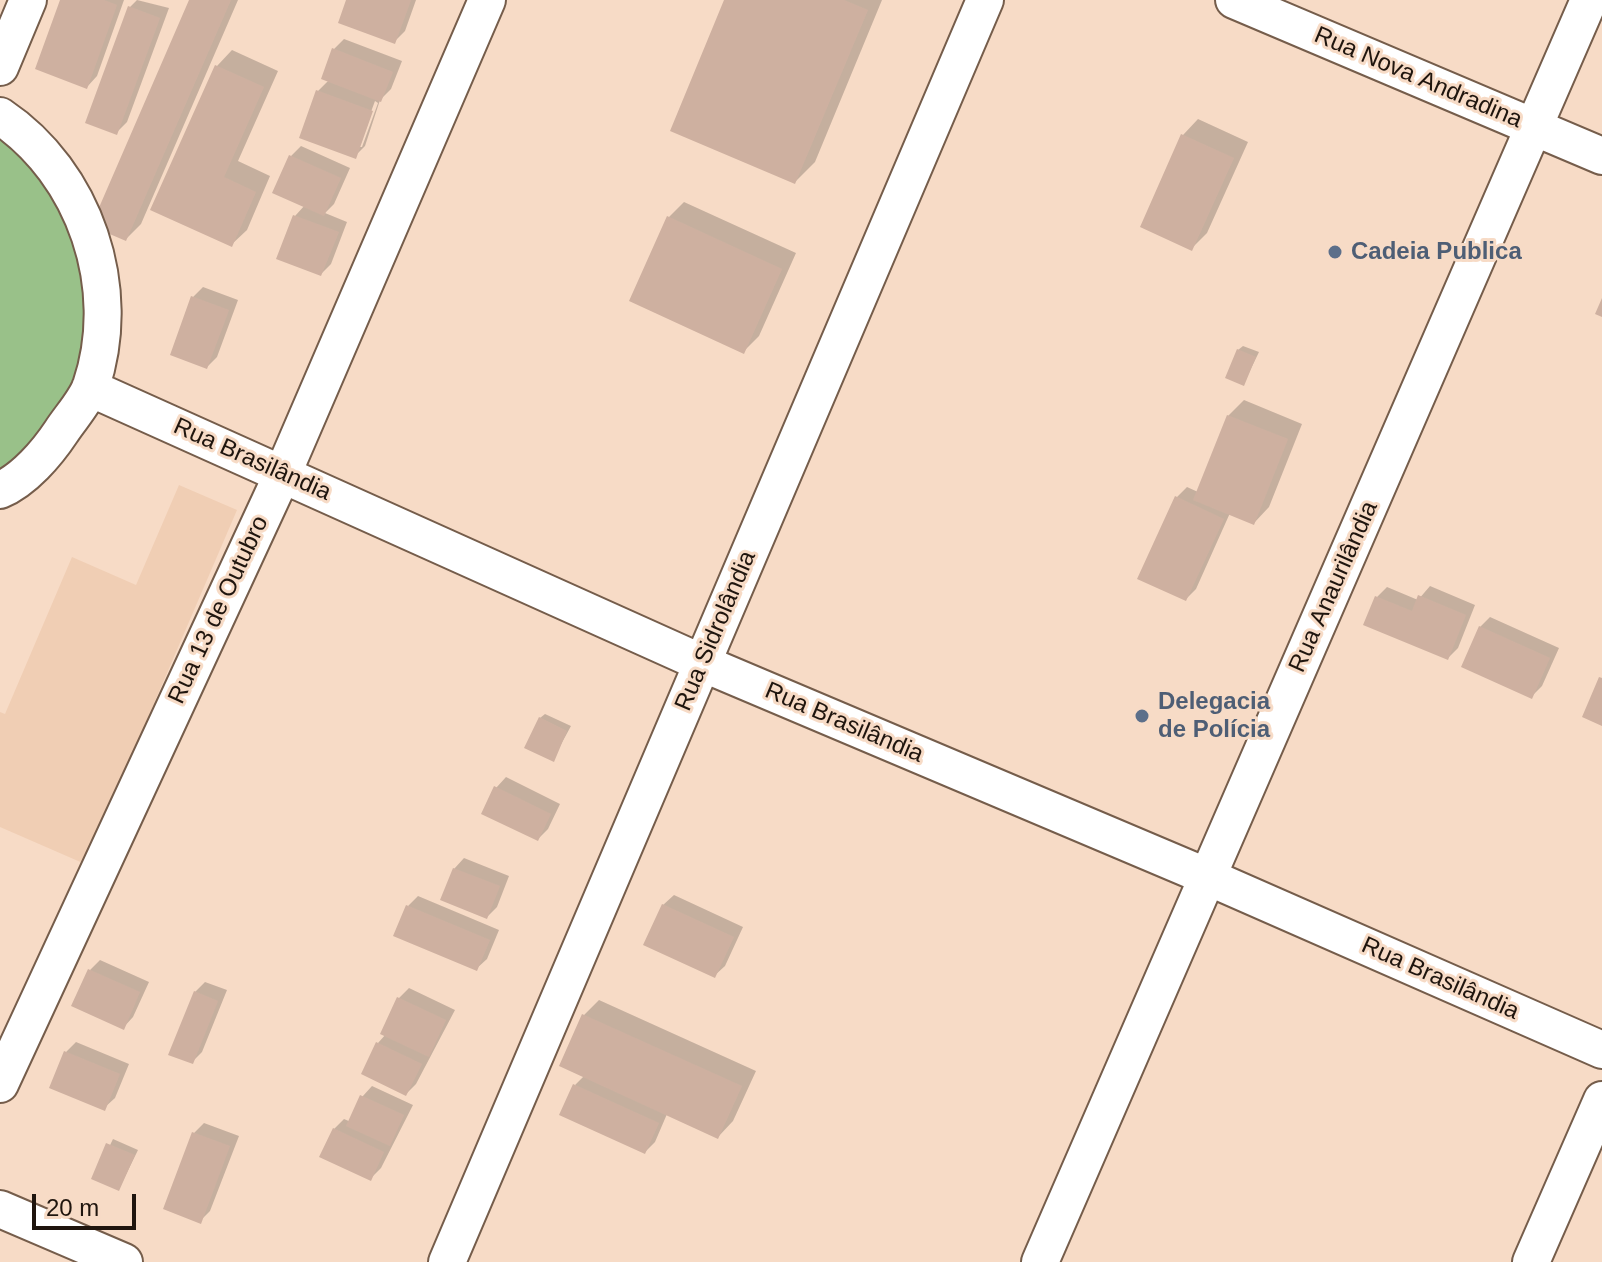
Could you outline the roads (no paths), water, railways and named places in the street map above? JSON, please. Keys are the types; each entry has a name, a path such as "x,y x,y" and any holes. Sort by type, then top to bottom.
{"street":[{"path":"0,67 28,0"},
{"name":"Rua 13 de Outubro","path":"0,1084 283,473 487,0"},
{"name":"Rua Sidrolândia","path":"447,1262 985,0"},
{"name":"Rua Nova Andradina","path":"1234,0 1602,156"},
{"name":"Rua Anaurilândia","path":"1040,1262 1589,0"},
{"path":"0,116 22,131 68,184 98,255 102,331 90,388 48,451 0,490"},
{"name":"Rua Brasilândia","path":"90,388 702,663 1208,877 1602,1050"},
{"path":"1531,1262 1602,1100"},
{"path":"0,1209 124,1262"}],"place":[{"name":"Cadeia Publica","path":"1335,252"},
{"name":"Delegacia de Polícia","path":"1142,716"}]}
